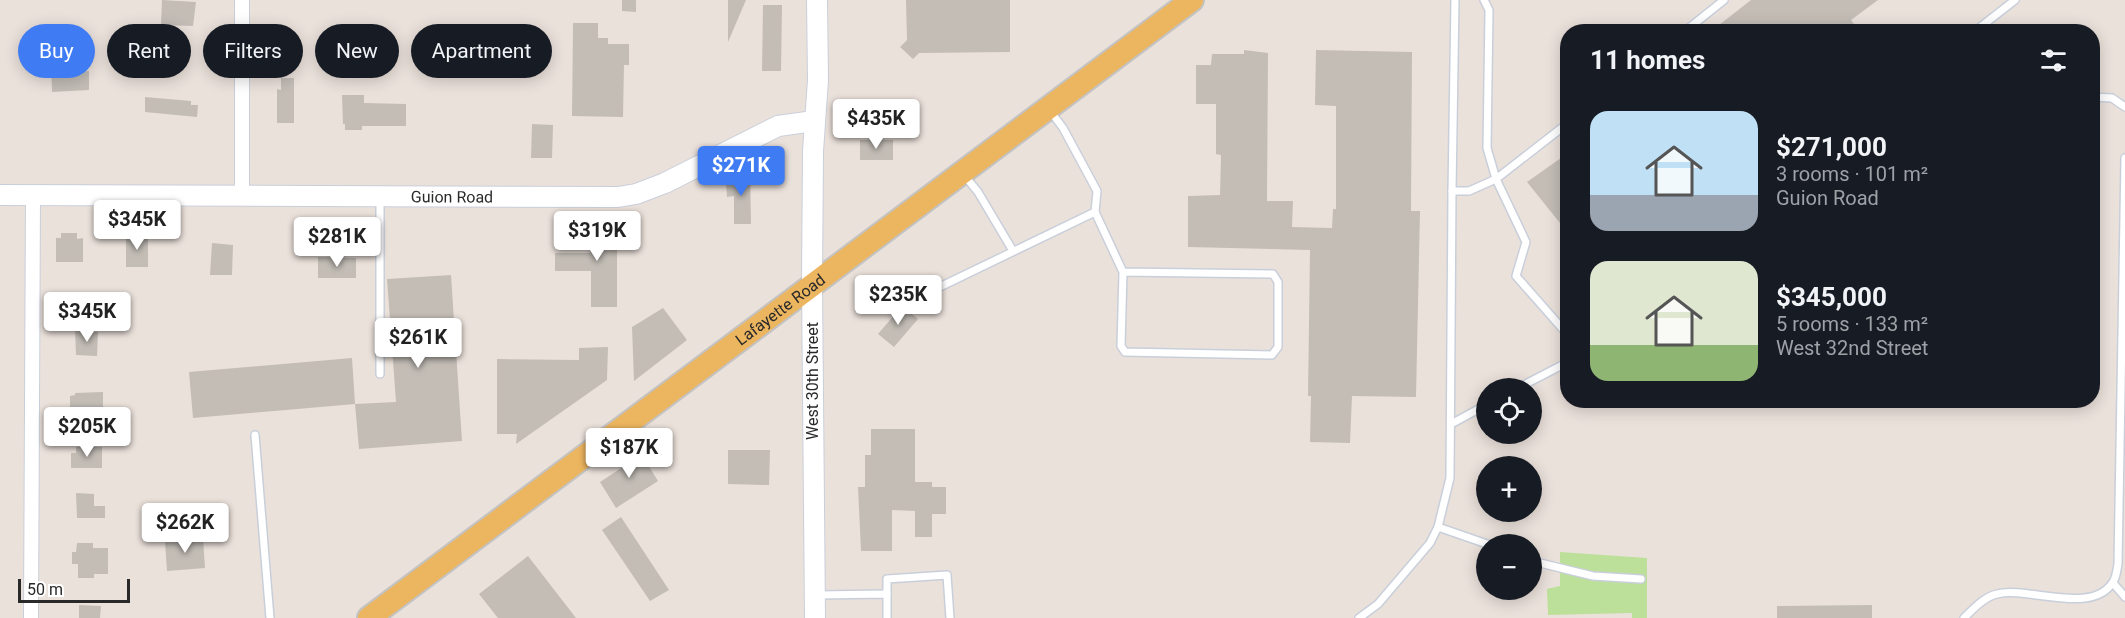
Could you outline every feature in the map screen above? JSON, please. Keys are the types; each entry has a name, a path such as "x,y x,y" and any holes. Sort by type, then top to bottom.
{"main road":[{"name":"Lafayette Road","path":"369,618 1192,0"}],"street":[{"path":"242,0 242,197"},
{"name":"West 30th Street","path":"815,618 812,284 814,121 818,80 817,0"},
{"name":"Guion Road","path":"0,195 578,199 636,194 665,183 778,126 814,121"},
{"path":"31,618 33,195"}],"lane":[{"path":"1359,618 1378,604 1431,543 1438,526 1450,478 1455,0"},
{"path":"1484,0 1489,10 1487,148 1496,179 1526,242 1516,276 1560,326"},
{"path":"1694,24 1724,0"},
{"path":"1984,24 2015,0"},
{"path":"2100,97 2112,98 2125,107"},
{"path":"1048,107 1063,128 1097,191 1095,212 1122,272 1121,346 1125,352 1272,355 1278,347 1278,282 1274,274 1122,272"},
{"path":"1452,191 1469,191 1496,179 1560,129"},
{"path":"1964,618 1978,603 1997,594 2082,599 2098,594 2113,583 2118,564 2125,272 2125,158"},
{"path":"962,171 978,192 1012,251"},
{"path":"380,198 380,374"},
{"path":"919,297 1095,212"},
{"path":"1537,378 1560,366"},
{"path":"1451,424 1476,410"},
{"path":"255,435 270,618"},
{"path":"1438,526 1476,540"},
{"path":"1542,563 1593,576 1641,579"},
{"path":"887,618 887,579 947,575 950,618"},
{"path":"2113,583 2125,597"},
{"path":"815,595 887,594"}],"green space":[{"path":"1560,552 1647,558 1647,618 1632,618 1632,613 1548,615 1547,589 1560,586"}],"building":[{"path":"162,0 196,2 193,26 191,24 161,24"},
{"path":"622,0 636,0 636,12 622,11"},
{"path":"728,0 746,0 728,42"},
{"path":"906,0 1010,0 1010,52 919,53 913,59 900,47 907,40"},
{"path":"1751,0 1878,0 1851,20 1854,24 1720,24"},
{"path":"763,5 782,5 781,71 762,71"},
{"path":"573,23 598,23 598,38 608,38 608,44 629,44 629,65 624,65 623,117 572,116"},
{"path":"1244,50 1268,53 1267,201 1293,201 1292,227 1332,228 1333,209 1336,209 1336,106 1315,105 1316,50 1412,52 1411,211 1420,211 1416,397 1352,396 1350,443 1310,442 1311,396 1308,396 1310,250 1188,247 1188,196 1220,195 1221,155 1216,154 1216,104 1196,104 1196,65 1211,65 1212,54 1244,54"},
{"path":"52,78 89,78 89,90 52,92"},
{"path":"281,78 294,78 294,123 277,123 277,89 281,90"},
{"path":"342,95 364,95 364,103 406,104 406,126 362,126 362,130 345,130"},
{"path":"145,97 191,101 191,105 198,105 197,117 145,112"},
{"path":"532,124 553,125 552,158 531,158"},
{"path":"860,140 893,140 893,160 860,160"},
{"path":"1560,159 1560,223 1527,182"},
{"path":"735,170 750,170 751,224 734,224 734,196 727,197 726,182 735,182"},
{"path":"590,219 617,219 617,307 591,307 591,271 555,271 555,253 590,253"},
{"path":"61,233 77,233 77,239 83,238 83,262 56,262 56,238 61,238"},
{"path":"129,233 145,233 145,239 148,239 148,267 126,267 126,239 129,239"},
{"path":"212,243 233,245 232,275 210,275"},
{"path":"318,257 356,258 356,278 318,278"},
{"path":"451,275 462,441 359,449 355,404 396,402 387,279"},
{"path":"902,306 918,319 894,347 878,334"},
{"path":"663,308 687,340 634,381 632,327"},
{"path":"75,331 98,332 97,356 76,355"},
{"path":"608,347 607,380 516,444 517,434 497,434 497,359 579,360 579,348"},
{"path":"352,358 355,404 193,418 189,372"},
{"path":"103,392 103,414 76,415 76,411 70,411 70,396 75,393"},
{"path":"871,429 915,429 915,482 932,482 932,487 946,487 946,514 932,514 932,537 915,537 915,511 892,510 892,551 861,551 858,487 865,487 865,455 871,455"},
{"path":"76,447 102,447 102,468 71,468 71,453 76,453"},
{"path":"637,447 658,481 616,508 600,482 626,465 621,458"},
{"path":"728,450 770,450 769,485 728,484"},
{"path":"76,493 94,494 94,506 105,506 105,518 77,518"},
{"path":"621,517 669,590 650,601 602,530"},
{"path":"203,538 205,568 167,571 165,541"},
{"path":"77,543 93,543 93,548 108,548 108,574 94,574 94,578 78,578 78,564 72,564 72,552 76,552"},
{"path":"528,556 576,618 498,618 479,594"},
{"path":"79,605 101,606 100,618 79,618"},
{"path":"1872,605 1872,618 1777,618 1777,606"}]}
